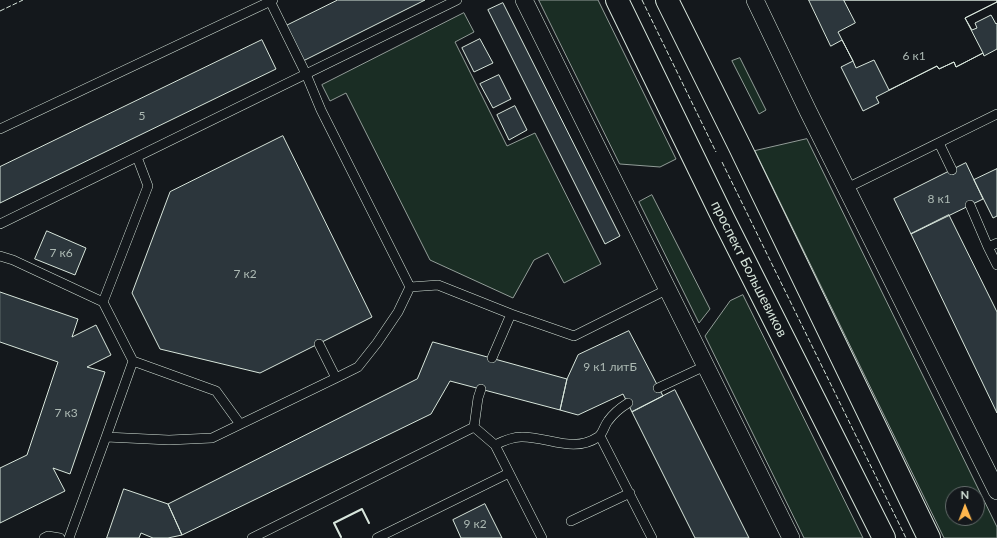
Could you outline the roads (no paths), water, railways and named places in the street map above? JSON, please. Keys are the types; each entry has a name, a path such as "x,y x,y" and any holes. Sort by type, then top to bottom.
{"main road":[{"name":"проспект Большевиков","path":"617,0 724,220 884,538"},
{"path":"667,0 739,145 929,538"}],"street":[{"path":"524,0 791,538"},
{"path":"755,0 808,111 997,492"}],"lane":[{"path":"0,224 457,0"},
{"path":"0,130 271,1 306,74 321,110 410,287"},
{"path":"847,188 997,114"},
{"path":"939,143 952,170"},
{"path":"103,302 148,186 137,157"},
{"path":"970,205 997,265"},
{"path":"988,247 997,243"},
{"path":"0,256 14,260 103,302 133,361 216,391 240,424"},
{"path":"410,287 438,285 511,314 574,336 668,289"},
{"path":"106,437 169,440 212,438 336,378 358,367 363,361 398,312 410,287"},
{"path":"492,358 511,314"},
{"path":"319,344 336,378"},
{"path":"69,538 133,361"},
{"path":"658,388 705,366"},
{"path":"474,426 478,398 481,389"},
{"path":"495,445 507,439 520,436 568,445 585,443 600,436 608,421 617,410 628,403"},
{"path":"474,426 495,445 542,538"},
{"path":"252,538 474,426"},
{"path":"600,436 652,538"},
{"path":"377,538 509,473"},
{"path":"571,521 630,493"},
{"path":"44,538 48,536 60,538"}]}
